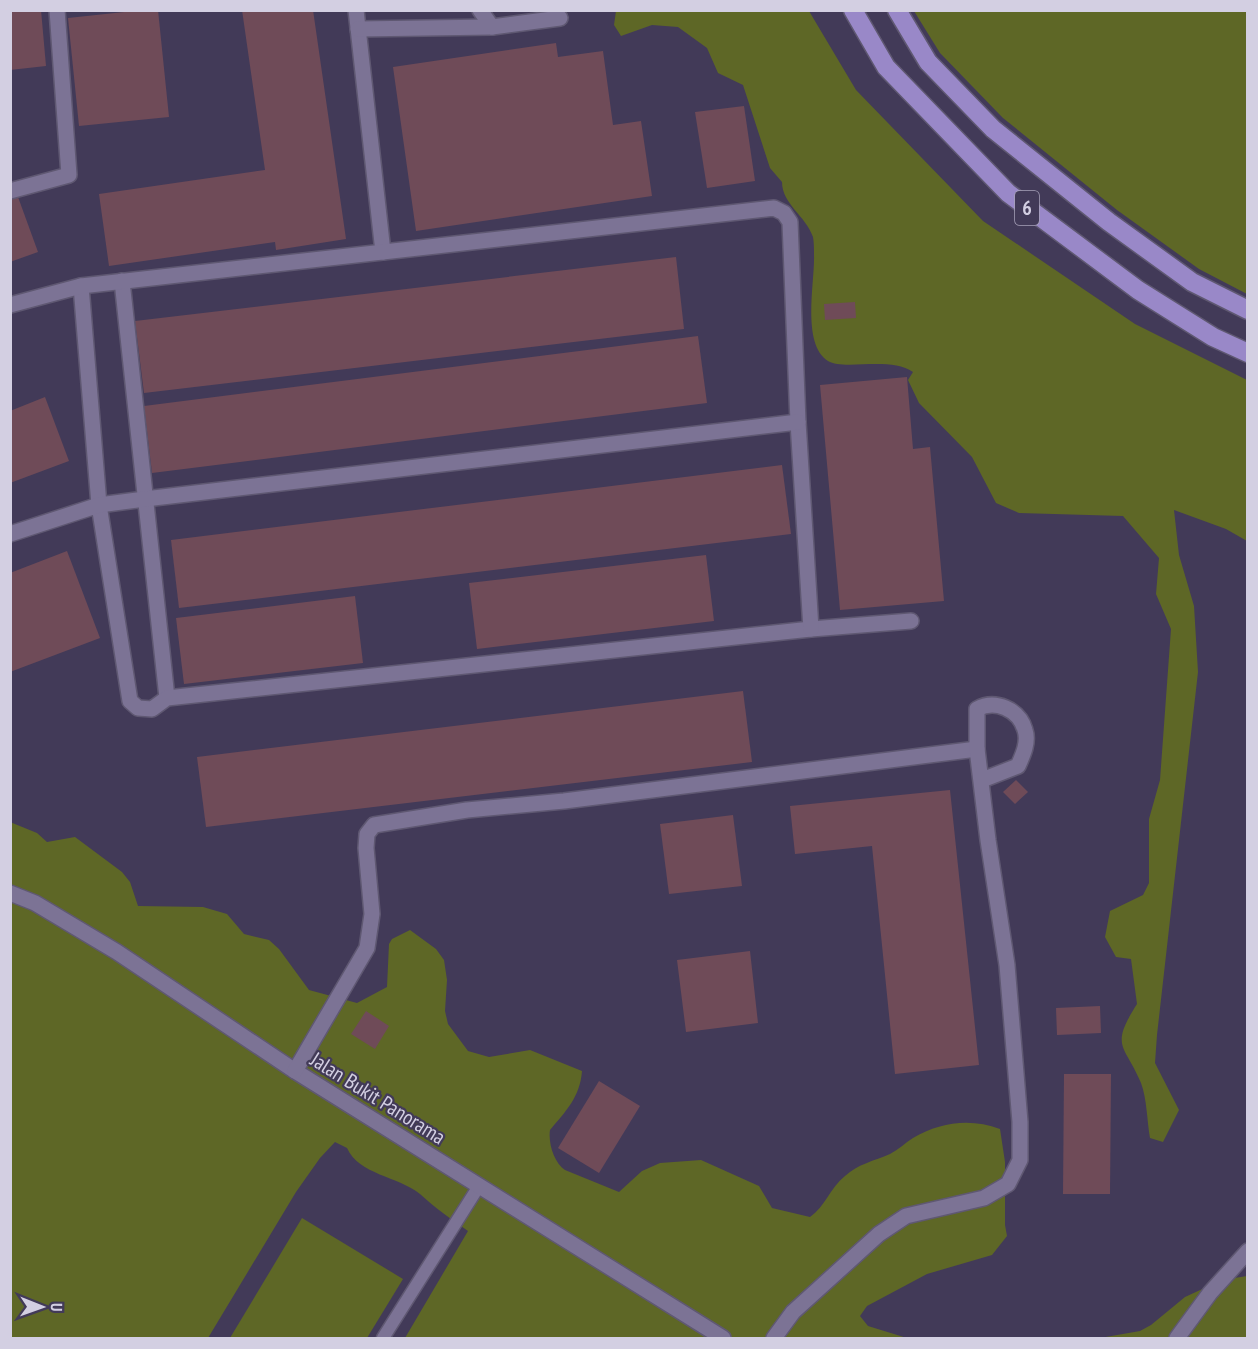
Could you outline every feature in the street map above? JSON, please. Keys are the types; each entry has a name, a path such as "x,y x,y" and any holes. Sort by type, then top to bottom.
{"highway":[{"name":"6","path":"853,10 886,67 1008,193 1138,290 1213,337 1248,353"},
{"name":"6","path":"897,10 928,62 993,129 1109,222 1192,282 1248,310"}],"street":[{"path":"10,191 69,175 57,10"},
{"path":"356,10 383,252"},
{"path":"480,10 492,27"},
{"path":"358,28 492,27 560,18"},
{"path":"10,305 81,286 774,208 784,213 790,222 798,422 811,629"},
{"path":"122,281 167,698"},
{"path":"81,286 99,505 130,701 138,708 152,709 167,698 811,629 911,621"},
{"path":"10,534 99,505 798,422"},
{"path":"774,1338 793,1312 879,1234 906,1215 984,1198 1008,1184 1020,1160 1020,1122 1007,965 982,780 978,749 977,709 986,704 997,704 1013,712 1025,729 1026,750 1018,766 982,780"},
{"path":"295,1071 367,948 372,914 366,848 367,834 374,825 467,810 564,801 978,749"},
{"name":"Jalan Bukit Panorama","path":"10,892 35,903 117,952 295,1071 723,1338"},
{"path":"1177,1338 1209,1293 1248,1251"}],"lane":[{"path":"383,1338 479,1186"}],"green space":[{"path":"616,11 809,11 856,90 983,221 1135,324 1247,380 1247,541 1226,529 1174,510 1179,555 1194,606 1198,672 1157,1035 1155,1063 1179,1110 1163,1142 1150,1138 1143,1089 1122,1045 1128,1018 1137,1004 1131,959 1116,957 1105,937 1110,911 1143,895 1149,883 1149,819 1160,780 1171,629 1156,594 1159,558 1123,516 1019,513 996,503 972,457 919,403 908,380 913,372 892,365 835,364 820,353 815,341 811,312 813,237 786,197 782,182 770,168 743,85 718,73 707,48 678,27 652,25 621,36 614,25"},
{"path":"914,11 1247,11 1247,294 1199,269 1117,210 1003,118 940,53"},
{"path":"10,822 37,833 47,842 75,837 122,872 130,882 138,906 203,907 227,914 244,934 269,940 279,949 309,990 357,1003 387,987 389,944 392,939 410,930 436,949 444,960 447,980 445,1011 448,1024 468,1051 489,1057 530,1050 582,1071 575,1096 567,1110 550,1130 553,1152 558,1163 565,1170 619,1192 642,1171 660,1163 701,1160 759,1186 772,1208 810,1217 820,1208 835,1186 855,1168 896,1151 913,1138 934,1128 956,1123 978,1124 1000,1129 1005,1162 1007,1236 992,1255 927,1274 867,1306 860,1316 868,1326 907,1338 405,1338 468,1231 411,1188 360,1164 347,1148 335,1142 320,1158 296,1192 208,1338 11,1338"},
{"path":"302,1218 403,1279 367,1338 230,1338"},
{"path":"1247,1276 1247,1338 1100,1338 1140,1331 1151,1325 1185,1297 1222,1280"}],"building":[{"path":"10,10 41,10 46,66 10,70"},
{"path":"158,10 169,117 79,126 68,18"},
{"path":"242,10 313,10 346,239 276,250 275,242 109,266 99,194 265,170"},
{"path":"556,43 558,57 603,51 613,125 641,121 652,196 416,231 393,67"},
{"path":"744,106 755,181 707,188 695,112"},
{"path":"18,197 38,252 10,262 10,200"},
{"path":"676,257 684,329 144,393 135,321"},
{"path":"855,302 856,318 825,320 824,304"},
{"path":"698,336 707,403 152,473 144,406"},
{"path":"907,377 913,449 930,447 944,601 840,610 820,385"},
{"path":"45,397 69,461 10,483 10,411"},
{"path":"782,465 791,534 179,608 171,540"},
{"path":"67,551 100,638 10,672 10,573"},
{"path":"706,555 714,621 477,649 469,583"},
{"path":"355,596 363,663 184,684 176,618"},
{"path":"743,691 752,762 206,827 197,757"},
{"path":"1016,780 1028,792 1015,804 1003,792"},
{"path":"950,790 979,1065 895,1074 872,846 795,854 790,806"},
{"path":"733,815 742,886 669,894 660,824"},
{"path":"750,951 758,1023 686,1032 677,960"},
{"path":"1100,1006 1101,1033 1057,1035 1056,1008"},
{"path":"366,1011 389,1026 375,1049 351,1034"},
{"path":"1064,1074 1111,1074 1110,1194 1063,1194"},
{"path":"599,1081 640,1106 599,1173 558,1148"}]}
